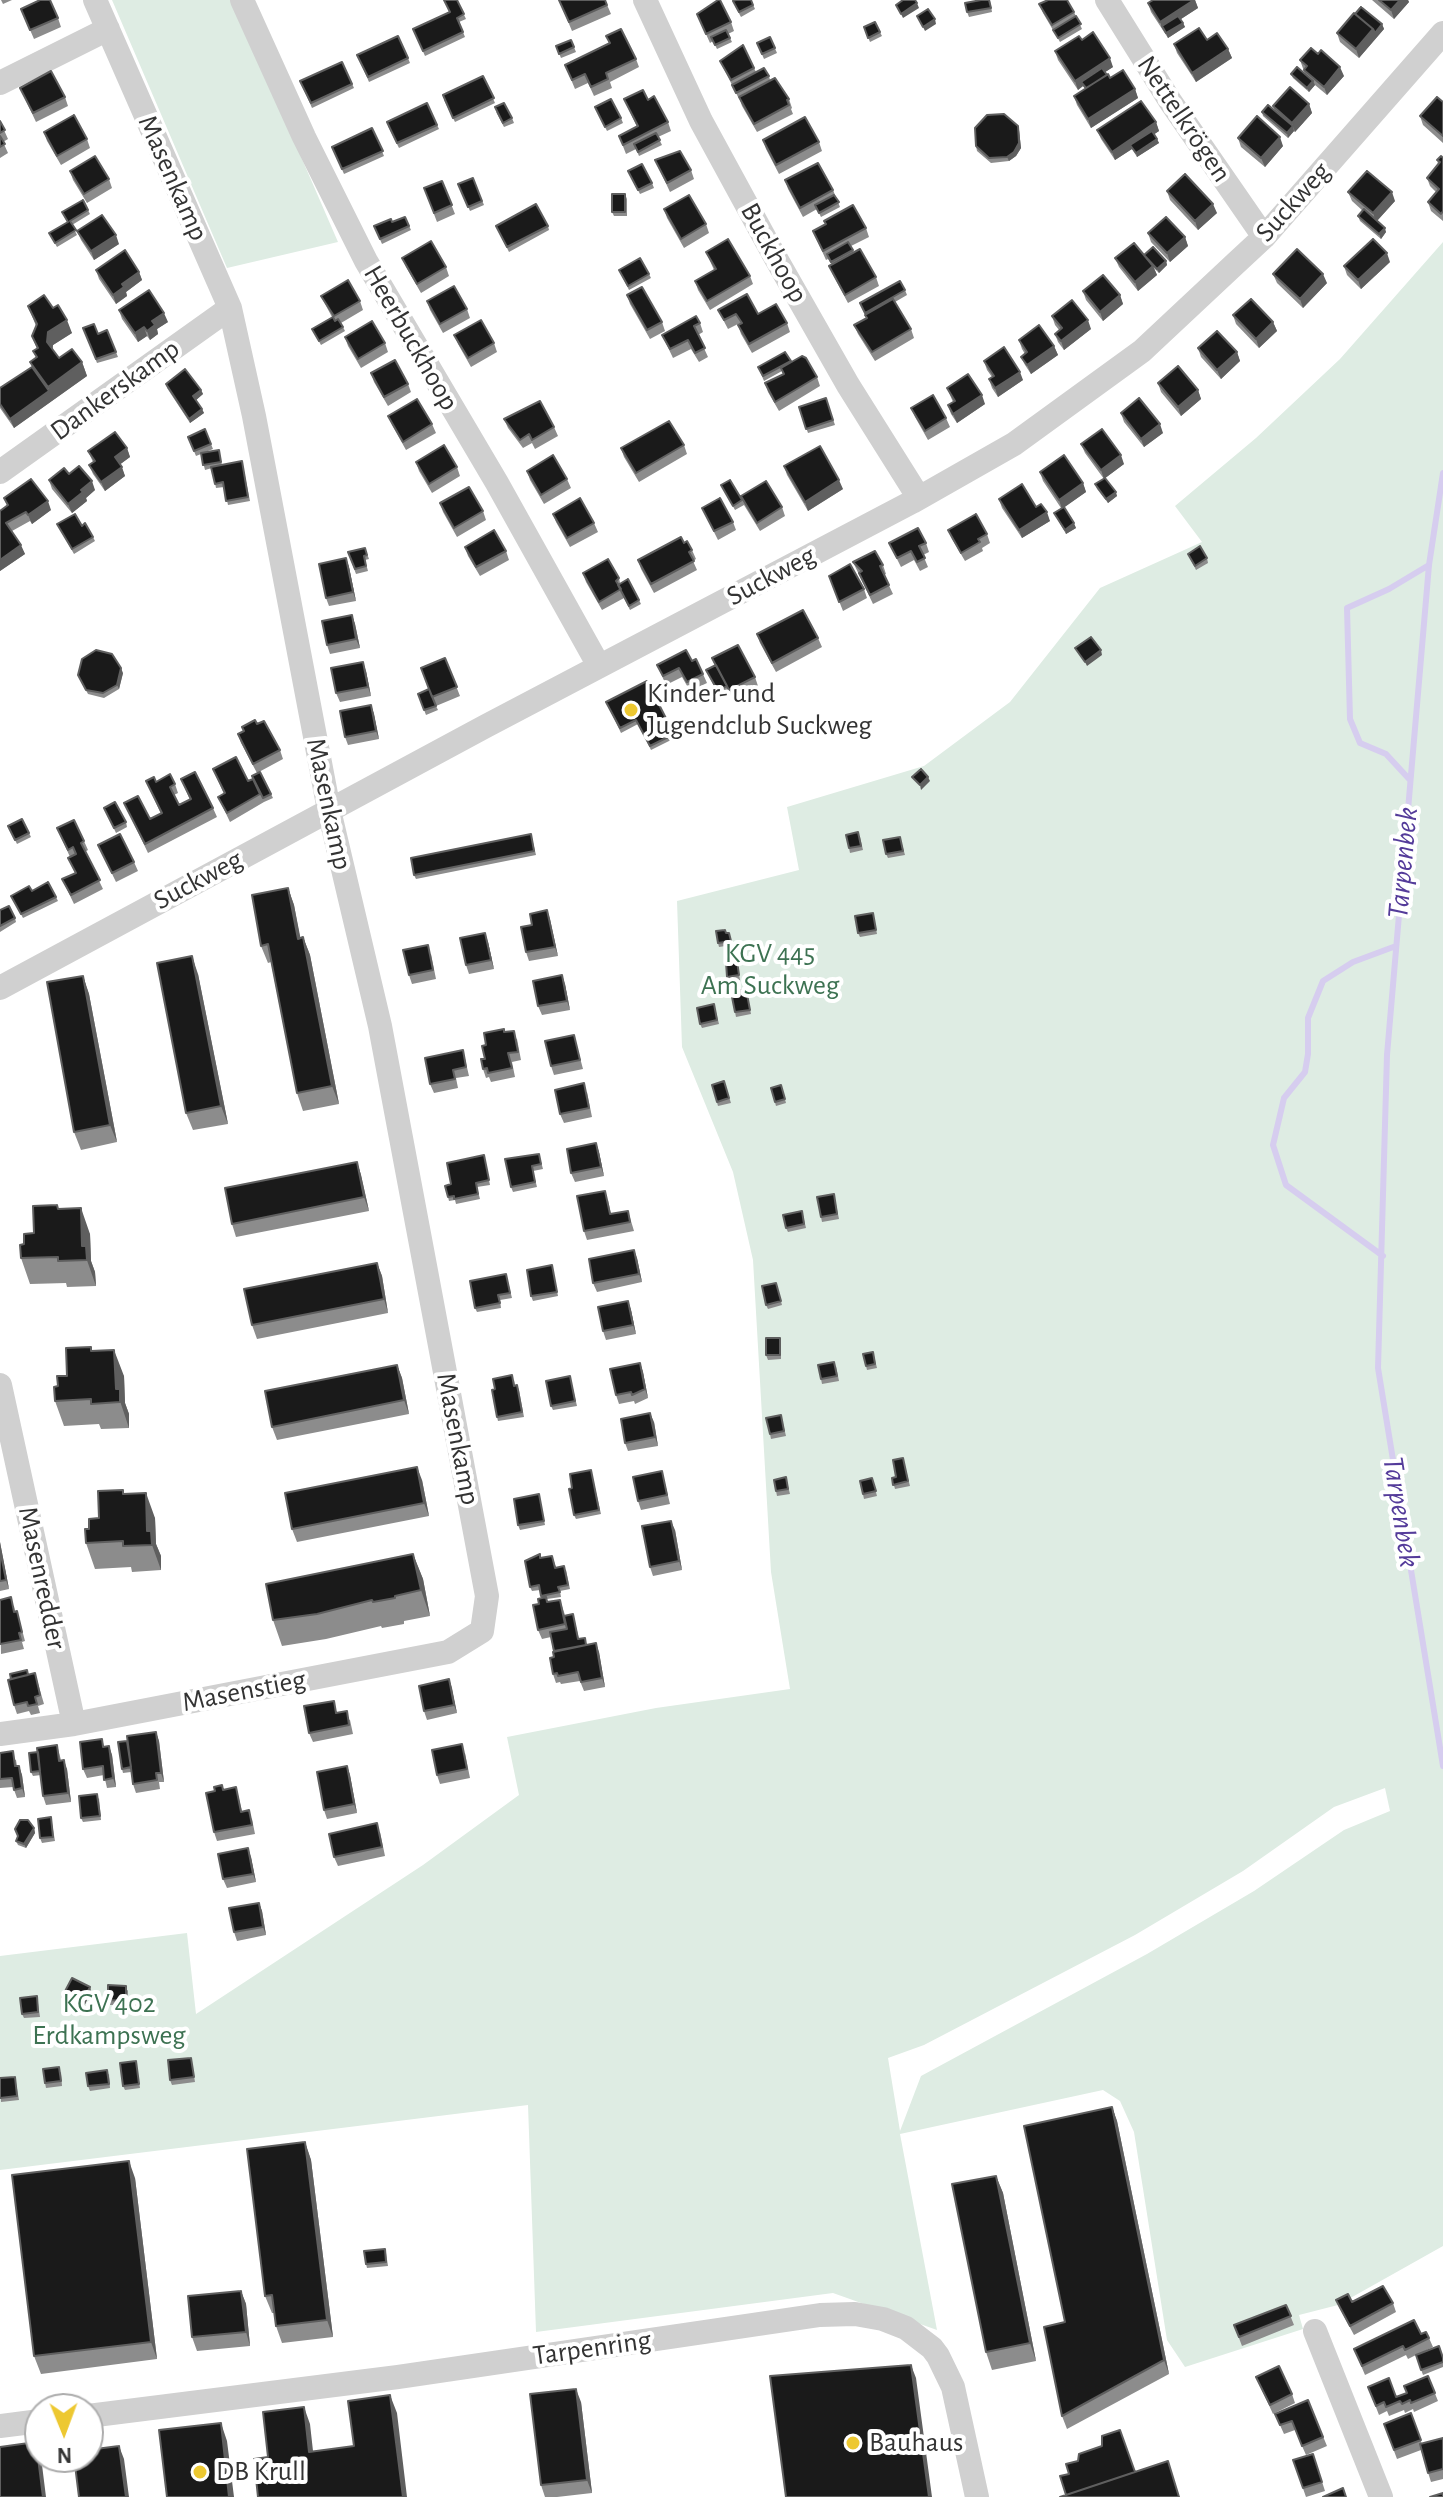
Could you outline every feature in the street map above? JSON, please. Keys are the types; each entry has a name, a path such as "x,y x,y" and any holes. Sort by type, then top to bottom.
{"street":[{"name":"Masenkamp","path":"95,0 230,308 254,416 329,810 380,1026 487,1596 482,1631"},
{"name":"Heerbuckhoop","path":"242,0 304,137 366,261 497,483 599,666"},
{"name":"Buckhoop","path":"645,0 701,121 767,242 848,385 919,498"},
{"name":"Nettelkrögen","path":"1107,0 1170,101 1264,237"},
{"path":"0,83 108,29"},
{"name":"Suckweg","path":"0,988 919,498 1014,444 1142,351 1264,237 1443,33"},
{"name":"Dankerskamp","path":"0,472 230,308"},
{"name":"Masenredder","path":"0,1385 74,1724"},
{"name":"Masenstieg","path":"0,1734 74,1724 448,1652 482,1631"},
{"name":"Tarpenring","path":"104,2414 398,2377 820,2315 855,2314 883,2319 906,2328 938,2356 953,2387 977,2497"},
{"path":"1315,2331 1381,2497"},
{"path":"0,2426 24,2423"}],"green space":[{"path":"112,0 233,0 338,242 227,268"},
{"path":"1443,242 1443,2246 1338,2305 1299,2315 1303,2329 1185,2367 1167,2340 1134,2132 1120,2101 1103,2090 900,2134 937,2330 833,2293 536,2332 528,2105 0,2170 0,1956 187,1933 196,2014 423,1865 519,1795 507,1737 656,1708 790,1689 771,1572 753,1260 733,1172 682,1047 677,901 799,870 787,807 924,766 1010,702 1100,588 1202,542 1175,506 1256,438 1340,359","holes":["1385,1788 1390,1811 1344,1830 1254,1891 1147,1954 921,2076 900,2131 888,2058 924,2045 1135,1935 1243,1871 1334,1807"]}],"building":[{"path":"40,0 50,0 58,18 30,30 21,9"},
{"path":"444,0 457,0 464,14 457,18 463,32 423,51 413,29 450,12"},
{"path":"559,0 605,0 607,5 569,22"},
{"path":"718,0 731,22 706,34 697,14"},
{"path":"751,0 753,5 739,12 733,1"},
{"path":"903,0 915,0 917,3 901,14 896,5"},
{"path":"989,0 991,8 967,12 965,3"},
{"path":"1048,0 1067,0 1074,12 1052,25 1039,4"},
{"path":"1153,0 1194,0 1160,22 1148,3"},
{"path":"1379,0 1400,0 1391,10"},
{"path":"1361,7 1382,24 1375,33 1355,14"},
{"path":"928,9 935,19 923,27 917,16"},
{"path":"1354,13 1373,29 1356,49 1337,33"},
{"path":"1076,16 1081,24 1058,38 1053,30"},
{"path":"1178,16 1183,23 1166,33 1162,26"},
{"path":"875,22 880,32 868,38 864,27"},
{"path":"1199,28 1207,40 1217,33 1228,49 1192,73 1174,44"},
{"path":"621,29 636,59 606,73 608,79 591,87 585,74 572,80 565,65 610,43 606,36"},
{"path":"726,30 730,38 715,45 711,37"},
{"path":"1093,32 1110,58 1075,81 1055,51 1079,36 1082,40"},
{"path":"398,36 408,58 368,77 357,55"},
{"path":"770,37 775,48 762,54 757,43"},
{"path":"571,40 574,47 559,54 556,46"},
{"path":"743,45 754,68 731,80 720,61"},
{"path":"1311,48 1318,54 1321,50 1340,67 1324,87 1304,70 1307,66 1300,60"},
{"path":"342,62 352,84 311,103 300,81"},
{"path":"1297,67 1313,81 1307,88 1291,74"},
{"path":"764,68 769,76 736,93 732,85"},
{"path":"1102,68 1107,75 1086,88 1081,82"},
{"path":"1123,70 1135,89 1088,119 1074,96 1108,74 1110,78"},
{"path":"51,71 65,97 33,113 20,88"},
{"path":"483,76 494,98 453,118 443,95"},
{"path":"775,78 789,99 789,105 754,124 739,97"},
{"path":"1290,87 1309,104 1292,123 1273,106"},
{"path":"643,90 648,100 654,96 668,122 623,145 619,136 638,126 624,99"},
{"path":"1437,97 1443,102 1443,136 1420,116"},
{"path":"611,99 621,118 605,127 595,107"},
{"path":"1141,101 1156,122 1112,152 1097,130"},
{"path":"427,103 437,125 397,143 387,122"},
{"path":"504,103 512,118 503,123 495,107"},
{"path":"1268,105 1293,126 1287,133 1262,112"},
{"path":"1004,114 1018,126 1019,143 1007,157 989,158 976,146 975,128 987,115"},
{"path":"74,115 87,139 57,156 44,132"},
{"path":"1257,116 1280,137 1261,158 1238,138"},
{"path":"805,117 819,142 776,165 763,140"},
{"path":"372,128 383,151 342,169 332,147"},
{"path":"1152,131 1157,139 1136,153 1130,145"},
{"path":"656,133 660,140 638,152 634,144"},
{"path":"680,151 691,170 667,183 655,160"},
{"path":"95,156 109,179 84,194 70,171"},
{"path":"1441,156 1441,214 1428,202 1439,189 1427,178"},
{"path":"818,163 833,190 800,208 785,180"},
{"path":"642,164 652,183 638,190 628,171"},
{"path":"1367,171 1392,192 1373,213 1348,192"},
{"path":"1185,174 1213,204 1195,221 1167,191"},
{"path":"473,178 482,201 468,207 458,184"},
{"path":"442,181 452,205 434,213 424,188"},
{"path":"612,194 625,194 625,212 612,212"},
{"path":"689,195 706,224 681,239 664,209"},
{"path":"834,195 839,202 819,213 815,205"},
{"path":"83,200 88,210 70,221 76,230 55,243 49,233 68,222 62,212"},
{"path":"536,204 548,226 507,247 496,226"},
{"path":"853,205 866,228 823,251 813,231"},
{"path":"1364,209 1385,228 1379,234 1358,216"},
{"path":"102,215 116,235 91,251 77,231"},
{"path":"405,217 409,226 380,239 374,226"},
{"path":"1166,217 1185,237 1167,253 1148,233"},
{"path":"728,239 750,276 707,301 695,281 716,269 706,252"},
{"path":"1373,239 1387,253 1358,280 1344,266"},
{"path":"431,241 446,267 417,284 402,258"},
{"path":"848,242 853,250 831,262 827,254"},
{"path":"1134,243 1153,266 1135,282 1115,258"},
{"path":"1153,247 1166,261 1157,269 1144,255"},
{"path":"860,249 876,277 845,295 829,266"},
{"path":"1297,249 1323,274 1300,299 1273,274"},
{"path":"125,250 139,272 113,295 96,270"},
{"path":"640,258 649,274 628,286 619,270"},
{"path":"1103,275 1120,295 1100,312 1083,291"},
{"path":"348,280 360,301 334,316 321,296"},
{"path":"900,281 905,290 865,313 860,303"},
{"path":"454,286 467,309 440,324 427,301"},
{"path":"642,287 662,322 647,330 627,295"},
{"path":"149,290 164,313 152,321 155,325 147,331 144,327 135,333 119,310"},
{"path":"747,294 758,314 776,304 787,323 749,344 738,325 742,323 736,314 724,320 718,310"},
{"path":"44,295 53,308 58,305 67,320 48,332 47,342 59,358 72,349 82,362 48,387 30,362 37,357 33,351 38,348 32,336 37,324 28,306"},
{"path":"893,299 911,329 872,352 854,325"},
{"path":"1251,299 1273,322 1256,339 1233,315"},
{"path":"1072,300 1088,320 1061,341 1055,334 1062,328 1052,316"},
{"path":"696,316 700,323 694,326 705,348 695,353 688,340 670,349 662,335"},
{"path":"333,317 343,327 319,341 312,329"},
{"path":"481,320 494,343 468,358 454,335"},
{"path":"372,321 385,343 358,359 345,337"},
{"path":"94,324 98,334 107,330 116,352 96,359 83,328"},
{"path":"1039,325 1054,346 1027,365 1021,357 1027,352 1019,340"},
{"path":"1217,331 1237,352 1217,370 1198,348"},
{"path":"1004,347 1020,372 995,388 989,379 994,376 984,361"},
{"path":"785,352 791,361 763,376 758,367"},
{"path":"802,356 817,377 775,402 765,383 784,374 781,368"},
{"path":"395,360 408,384 384,397 371,373"},
{"path":"1178,366 1198,390 1178,407 1158,383"},
{"path":"32,367 49,391 10,419 0,404 0,388"},
{"path":"185,369 201,390 193,396 202,409 189,419 166,384"},
{"path":"968,374 982,395 953,414 948,405 955,401 947,388"},
{"path":"933,395 946,418 925,431 911,408"},
{"path":"826,398 833,420 806,429 799,407"},
{"path":"1139,398 1160,424 1141,439 1121,413"},
{"path":"417,399 432,424 403,442 388,416"},
{"path":"540,401 554,427 532,440 529,434 520,440 504,419"},
{"path":"669,421 684,445 636,473 621,448"},
{"path":"205,429 211,444 194,451 188,437"},
{"path":"1102,429 1121,455 1101,470 1081,444"},
{"path":"115,432 127,448 115,457 122,467 101,482 89,465 95,461 88,451"},
{"path":"444,445 457,467 429,484 416,462"},
{"path":"820,446 839,480 805,502 784,466"},
{"path":"219,450 221,462 203,465 201,453"},
{"path":"553,455 567,479 541,495 527,471"},
{"path":"1064,455 1083,483 1059,500 1040,472"},
{"path":"242,461 248,497 226,501 223,482 215,484 211,467"},
{"path":"79,466 92,481 68,504 49,480 64,468 69,474"},
{"path":"1105,478 1116,492 1106,499 1095,484"},
{"path":"31,479 48,501 28,515 26,512 6,523 21,545 0,560 0,511 8,505 4,498"},
{"path":"730,480 742,500 733,506 721,485"},
{"path":"766,481 782,507 757,523 741,496"},
{"path":"1022,484 1036,507 1041,504 1047,512 1019,530 999,499"},
{"path":"469,487 483,511 454,528 440,503"},
{"path":"580,498 594,523 567,538 553,514"},
{"path":"720,498 733,522 714,531 702,508"},
{"path":"1064,507 1074,523 1065,530 1054,513"},
{"path":"75,514 93,537 72,549 57,524"},
{"path":"976,514 987,534 961,553 948,530"},
{"path":"918,528 926,543 919,546 925,558 917,562 911,551 897,558 889,543"},
{"path":"494,530 506,551 476,567 465,547"},
{"path":"681,537 692,550 689,552 694,561 651,584 638,560"},
{"path":"1200,546 1207,558 1195,566 1188,554"},
{"path":"365,548 366,566 355,569 348,552"},
{"path":"875,551 889,585 870,595 859,573 862,571 853,562"},
{"path":"346,558 353,592 326,598 319,564"},
{"path":"608,559 619,578 616,581 621,589 599,602 583,573"},
{"path":"850,564 864,589 839,602 829,576"},
{"path":"628,579 639,600 629,606 618,585"},
{"path":"803,610 818,638 772,663 757,634"},
{"path":"352,615 356,639 327,645 322,621"},
{"path":"1091,637 1101,650 1085,662 1075,648"},
{"path":"738,645 755,677 729,690 712,658"},
{"path":"96,650 112,654 121,668 117,685 103,693 86,690 78,675 82,659"},
{"path":"686,650 692,661 696,659 703,674 687,682 679,668 663,676 657,665"},
{"path":"445,658 457,687 432,697 421,668"},
{"path":"363,662 368,687 336,693 331,668"},
{"path":"716,665 727,686 718,691 706,670"},
{"path":"647,681 674,734 650,746 636,720 620,728 606,702"},
{"path":"429,689 436,706 424,710 418,694"},
{"path":"371,705 376,731 345,737 340,711"},
{"path":"255,720 257,724 264,721 280,750 253,764 238,734 244,731 242,727"},
{"path":"236,757 248,781 253,779 260,794 227,813 218,797 225,793 213,769"},
{"path":"921,769 928,777 920,785 912,777"},
{"path":"195,772 213,808 145,844 124,803 138,796 150,819 162,813 146,781 154,777 156,782 170,774 175,784 170,787 179,805 191,799 181,779"},
{"path":"260,772 271,794 263,798 252,776"},
{"path":"115,802 126,822 114,828 104,808"},
{"path":"22,819 29,833 15,840 8,826"},
{"path":"74,820 84,841 81,843 100,880 71,895 62,879 76,873 68,858 76,854 73,847 68,850 57,828"},
{"path":"858,832 861,846 849,848 846,835"},
{"path":"120,834 134,862 112,873 98,845"},
{"path":"531,834 534,851 414,875 411,858"},
{"path":"900,837 903,851 886,854 883,840"},
{"path":"48,882 56,897 21,914 11,896 29,886 32,891"},
{"path":"288,888 298,939 303,937 332,1086 297,1093 268,944 261,946 252,895"},
{"path":"9,906 15,918 0,926 0,910"},
{"path":"547,910 555,947 526,952 521,927 532,925 530,914"},
{"path":"873,913 876,930 858,933 855,916"},
{"path":"725,930 731,941 718,943 716,931"},
{"path":"485,933 491,960 466,965 460,938"},
{"path":"428,945 433,970 409,975 403,950"},
{"path":"192,956 221,1106 186,1113 157,963"},
{"path":"737,961 739,975 727,977 726,962"},
{"path":"562,975 567,1001 538,1006 533,981"},
{"path":"83,976 110,1125 74,1132 47,982"},
{"path":"746,989 750,1010 735,1012 731,992"},
{"path":"714,1004 717,1020 700,1024 697,1008"},
{"path":"504,1029 504,1032 514,1031 518,1052 508,1053 512,1068 488,1073 487,1068 483,1069 481,1059 485,1059 482,1046 486,1045 484,1033"},
{"path":"574,1035 580,1060 551,1066 545,1041"},
{"path":"463,1050 466,1067 453,1070 455,1079 430,1084 425,1058"},
{"path":"724,1081 729,1098 717,1102 712,1085"},
{"path":"584,1083 589,1108 560,1114 555,1090"},
{"path":"781,1085 785,1099 775,1102 771,1088"},
{"path":"596,1143 601,1167 571,1173 567,1149"},
{"path":"539,1154 541,1164 532,1166 535,1182 511,1187 505,1159"},
{"path":"484,1155 489,1180 476,1183 478,1194 454,1199 454,1196 448,1197 445,1186 451,1184 447,1163"},
{"path":"357,1162 364,1197 232,1224 225,1188"},
{"path":"605,1191 610,1214 628,1211 630,1222 584,1231 577,1196"},
{"path":"834,1194 837,1214 821,1217 817,1197"},
{"path":"57,1205 58,1209 81,1208 82,1246 86,1246 87,1260 21,1258 20,1245 24,1244 24,1234 34,1233 33,1206"},
{"path":"802,1211 804,1224 786,1228 783,1215"},
{"path":"634,1250 639,1274 593,1283 589,1259"},
{"path":"377,1263 384,1299 252,1325 244,1289"},
{"path":"552,1265 557,1292 531,1296 527,1270"},
{"path":"506,1274 510,1293 498,1295 500,1303 475,1308 470,1281"},
{"path":"776,1283 781,1301 766,1305 762,1286"},
{"path":"628,1301 633,1325 603,1331 598,1307"},
{"path":"766,1338 780,1338 780,1355 766,1355"},
{"path":"91,1347 91,1351 114,1350 116,1389 120,1389 120,1402 91,1404 91,1399 55,1401 57,1376 67,1376 66,1348"},
{"path":"873,1352 875,1364 866,1366 863,1354"},
{"path":"834,1362 837,1376 821,1379 818,1365"},
{"path":"640,1363 645,1389 632,1395 631,1392 616,1395 610,1369"},
{"path":"397,1365 404,1400 272,1427 265,1391"},
{"path":"512,1375 522,1412 497,1417 493,1379"},
{"path":"570,1376 575,1401 551,1406 546,1381"},
{"path":"650,1413 655,1437 625,1443 621,1419"},
{"path":"781,1415 784,1431 770,1434 766,1418"},
{"path":"903,1458 908,1481 893,1485 892,1478 896,1477 893,1460"},
{"path":"417,1467 424,1503 292,1529 285,1493"},
{"path":"591,1470 599,1510 574,1515 569,1489 572,1488 570,1474"},
{"path":"662,1471 667,1495 638,1501 633,1477"},
{"path":"786,1477 788,1489 776,1491 774,1480"},
{"path":"872,1478 876,1491 863,1494 860,1481"},
{"path":"123,1490 123,1494 146,1493 147,1531 151,1531 152,1545 123,1546 123,1541 86,1543 85,1529 89,1529 89,1519 99,1518 98,1491"},
{"path":"539,1494 544,1521 518,1525 514,1499"},
{"path":"671,1521 679,1561 650,1567 642,1526"},
{"path":"0,1550 6,1580 0,1581"},
{"path":"413,1554 421,1590 317,1614 273,1620 266,1584"},
{"path":"540,1554 540,1558 552,1556 555,1568 564,1566 568,1585 558,1587 560,1592 541,1596 539,1585 530,1587 525,1561"},
{"path":"11,1597 22,1632 19,1633 21,1640 0,1644 0,1600"},
{"path":"546,1597 547,1602 560,1600 565,1624 538,1630 533,1605 539,1604 538,1599"},
{"path":"573,1614 578,1639 585,1638 586,1645 554,1651 550,1632 567,1629 564,1616"},
{"path":"596,1643 602,1678 581,1682 578,1672 553,1674 550,1658 554,1657 553,1652"},
{"path":"27,1670 28,1675 11,1679 10,1674"},
{"path":"35,1673 40,1695 35,1697 37,1704 28,1706 27,1702 14,1705 8,1680"},
{"path":"449,1679 454,1705 424,1711 419,1686"},
{"path":"334,1701 336,1713 347,1711 349,1725 309,1733 304,1706"},
{"path":"156,1732 161,1773 156,1773 157,1780 133,1784 127,1736"},
{"path":"102,1739 103,1747 109,1746 113,1778 104,1780 103,1766 83,1769 80,1742"},
{"path":"127,1741 131,1767 122,1769 118,1742"},
{"path":"462,1744 467,1769 437,1775 432,1750"},
{"path":"57,1745 59,1761 64,1760 68,1793 43,1796 37,1748"},
{"path":"13,1751 22,1788 14,1790 12,1778 0,1779 0,1753"},
{"path":"38,1752 40,1771 31,1772 29,1753"},
{"path":"347,1766 354,1804 324,1810 317,1772"},
{"path":"222,1785 223,1790 236,1787 241,1812 249,1810 252,1825 214,1832 206,1793"},
{"path":"97,1794 100,1816 81,1818 79,1796"},
{"path":"51,1817 53,1837 40,1838 38,1819"},
{"path":"20,1820 28,1820 34,1828 24,1844 16,1841 18,1836 15,1829"},
{"path":"377,1823 382,1847 334,1857 329,1834"},
{"path":"248,1848 253,1874 223,1879 218,1854"},
{"path":"259,1903 263,1927 234,1932 229,1908"},
{"path":"72,1978 90,1987 80,2006 62,1997"},
{"path":"108,1985 126,1986 126,2001 108,2000"},
{"path":"37,1996 38,2012 22,2014 20,1998"},
{"path":"191,2058 194,2077 170,2080 168,2060"},
{"path":"136,2061 139,2084 123,2086 120,2063"},
{"path":"59,2067 61,2081 45,2083 43,2069"},
{"path":"107,2070 109,2084 88,2086 86,2073"},
{"path":"15,2077 17,2096 0,2098 0,2078"},
{"path":"1112,2107 1164,2360 1062,2416 1044,2327 1065,2322 1024,2126"},
{"path":"305,2142 327,2320 276,2326 272,2295 265,2296 247,2149"},
{"path":"129,2161 151,2342 34,2356 12,2175"},
{"path":"996,2176 1030,2343 986,2352 952,2184"},
{"path":"385,2249 386,2262 366,2264 364,2251"},
{"path":"1383,2286 1393,2303 1350,2326 1336,2300 1348,2294 1352,2302"},
{"path":"241,2291 246,2332 192,2337 188,2296"},
{"path":"1286,2305 1291,2316 1239,2337 1234,2325"},
{"path":"1414,2320 1421,2334 1426,2332 1429,2338 1405,2350 1403,2346 1362,2366 1354,2349"},
{"path":"1439,2346 1443,2362 1421,2370 1416,2355"},
{"name":"Bauhaus","path":"911,2365 929,2497 786,2497 770,2376"},
{"path":"1279,2366 1292,2394 1270,2405 1256,2377"},
{"path":"1428,2376 1435,2393 1411,2403 1410,2400 1402,2404 1400,2401 1386,2407 1384,2402 1376,2406 1368,2387 1389,2378 1396,2397 1407,2393 1404,2386"},
{"path":"576,2389 587,2480 541,2485 530,2394"},
{"path":"390,2395 403,2497 258,2497 254,2459 268,2457 263,2412 304,2407 309,2452 354,2446 348,2401"},
{"path":"1308,2400 1323,2437 1302,2446 1292,2421 1280,2425 1275,2414"},
{"path":"1411,2413 1421,2440 1394,2450 1384,2424"},
{"name":"DB Krull","path":"221,2423 229,2497 167,2497 159,2430"},
{"path":"1120,2430 1135,2472 1066,2495 1060,2476 1069,2474 1066,2464 1078,2461 1079,2454 1102,2446 1102,2436"},
{"path":"1443,2438 1443,2469 1428,2473 1420,2444"},
{"path":"24,2444 24,2473 40,2473 43,2497 0,2497 0,2447"},
{"path":"119,2446 126,2497 79,2497 76,2473 104,2473 104,2448"},
{"path":"1313,2454 1322,2482 1303,2488 1293,2460"},
{"path":"1168,2461 1179,2497 1060,2497"},
{"path":"1343,2488 1346,2497 1323,2497"}],"waterway":[{"name":"Tarpenbek","path":"1443,473 1429,565 1387,1055 1378,1368 1443,1766"},
{"name":"Tarpenbek","path":"1410,780 1386,754 1360,743 1350,719 1347,608 1389,589 1429,565"},
{"name":"Tarpenbek","path":"1383,1256 1286,1185 1273,1145 1284,1098 1305,1072 1308,1018 1323,981 1353,962 1396,946"}],"place":[{"name":"Kinder- und Jugendclub Suckweg","path":"631,710"},
{"name":"Bauhaus","path":"853,2443"},
{"name":"DB Krull","path":"200,2472"}],"park label":[{"name":"KGV 445 Am Suckweg","path":"770,970"},
{"name":"KGV 402 Erdkampsweg","path":"109,2020"}]}
